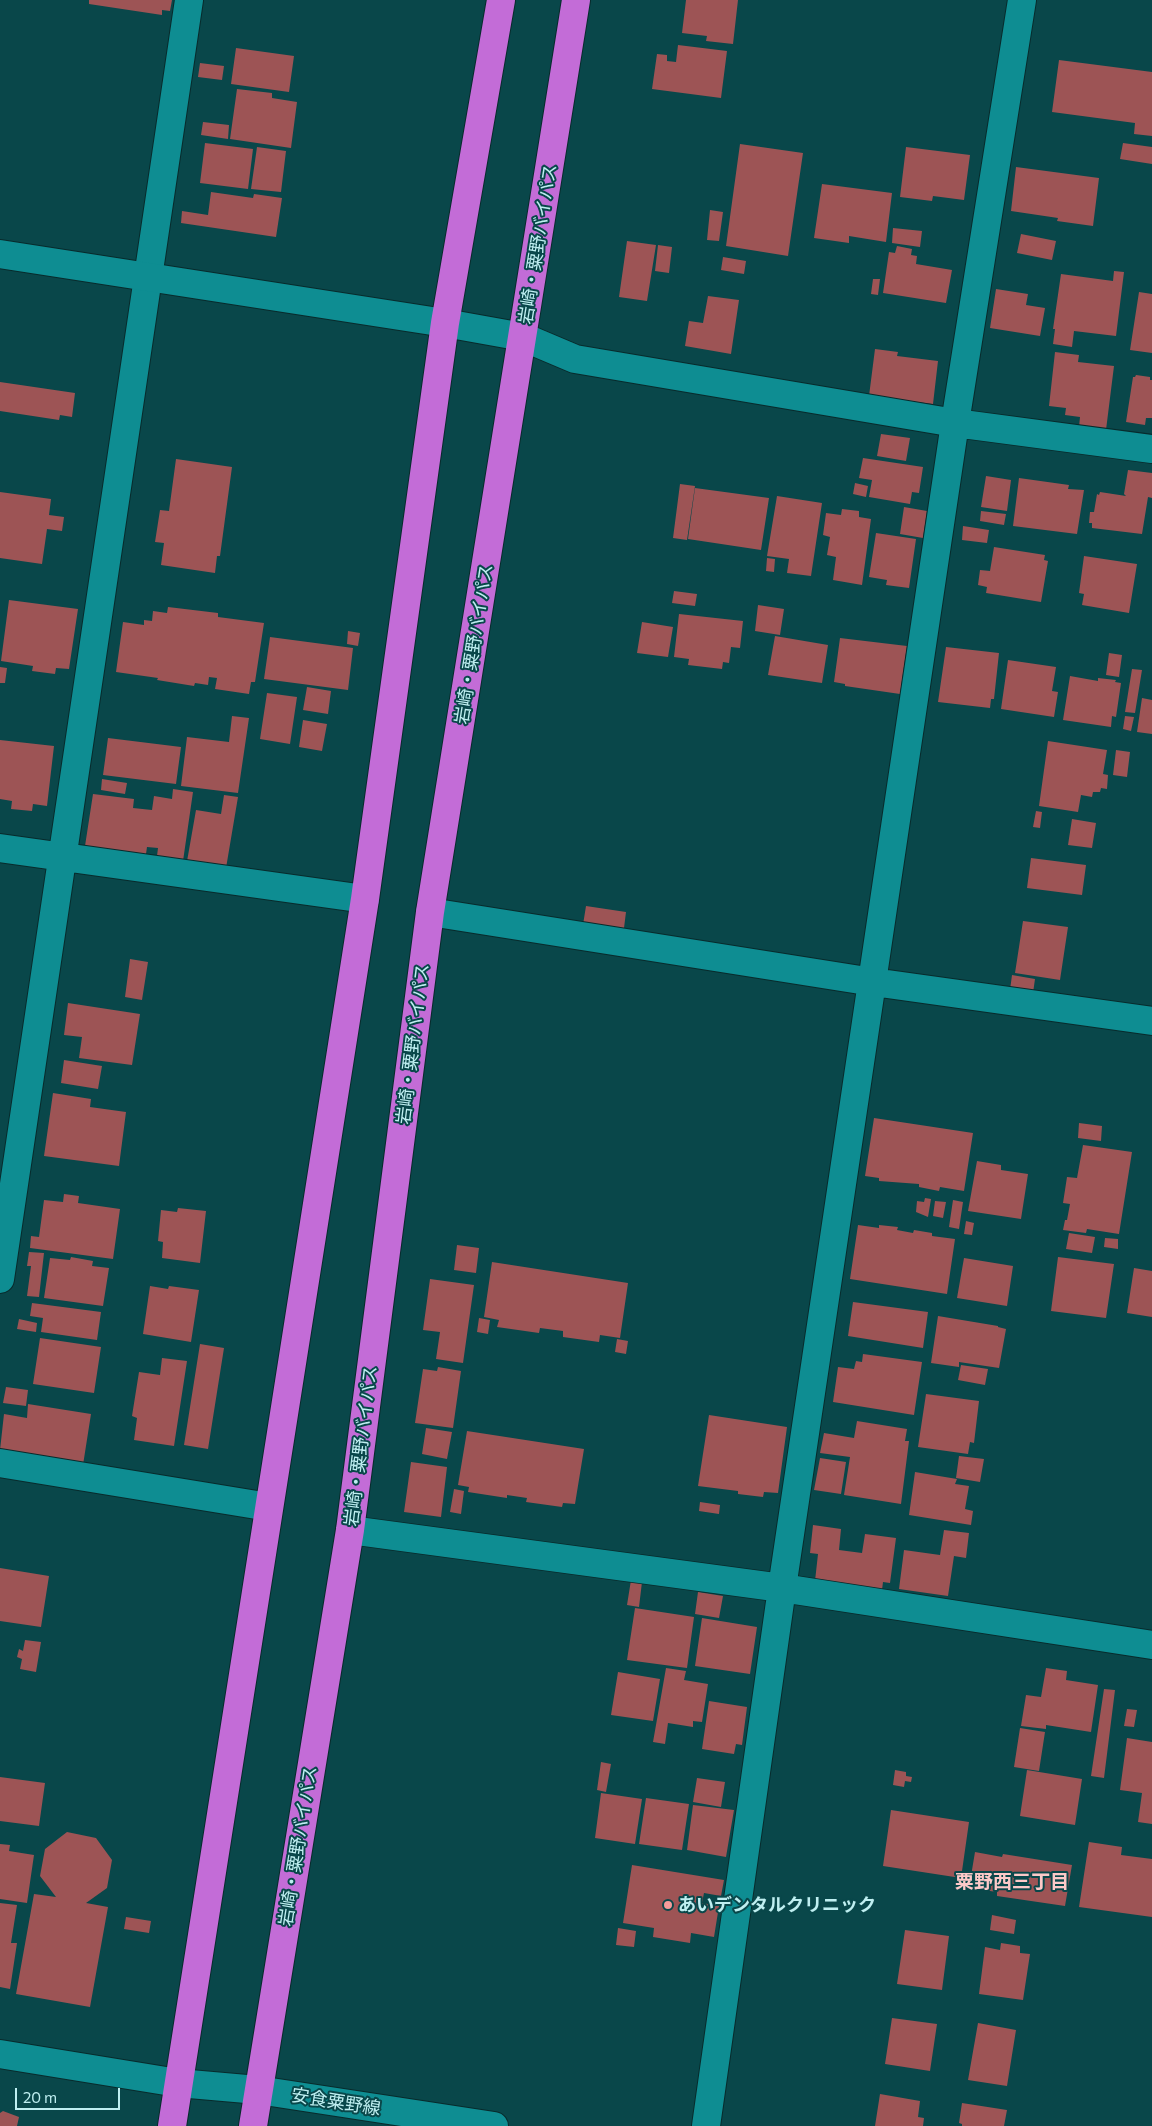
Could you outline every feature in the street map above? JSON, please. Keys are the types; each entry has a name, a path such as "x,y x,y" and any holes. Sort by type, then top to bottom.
{"highway":[{"path":"172,2126 365,900 445,323 500,0"},
{"name":"岩崎・粟野バイパス","path":"253,2126 350,1530 430,912 524,337 576,0"}],"street":[{"path":"0,1279 64,857 147,276 189,0"},
{"path":"706,2126 782,1588 873,982 954,423 1022,0"},
{"path":"0,254 524,337 575,359 954,423 1152,449"},
{"path":"0,848 365,900"},
{"path":"430,912 873,982 1152,1021"},
{"path":"0,1463 269,1507"},
{"path":"350,1530 782,1588 1152,1645"},
{"name":"安食粟野線","path":"0,2054 178,2083 258,2090 494,2126"}],"building":[{"path":"89,0 172,0 170,11 162,10 162,15 89,4"},
{"path":"686,0 738,0 733,44 706,41 707,36 682,33"},
{"path":"678,45 727,51 721,98 652,89 657,54 667,55 667,61 676,62"},
{"path":"236,48 294,56 289,92 231,84"},
{"path":"1059,60 1152,72 1152,136 1134,134 1135,123 1052,112"},
{"path":"200,63 224,66 222,80 198,77"},
{"path":"237,89 272,93 272,98 297,102 291,148 230,139"},
{"path":"203,122 229,125 228,139 201,135"},
{"path":"205,143 253,149 248,189 200,183"},
{"path":"1123,143 1152,147 1152,164 1120,159"},
{"path":"740,144 803,153 788,256 726,246"},
{"path":"257,147 286,151 281,192 251,189"},
{"path":"906,147 970,155 964,200 933,196 932,201 900,197"},
{"path":"1016,167 1099,178 1093,226 1057,221 1058,218 1011,211"},
{"path":"822,184 892,193 886,242 849,236 849,243 814,238"},
{"path":"211,192 253,198 254,194 282,198 276,237 181,223 182,211 208,215"},
{"path":"710,210 723,212 719,241 707,240"},
{"path":"893,228 922,231 920,247 892,243"},
{"path":"1021,234 1056,241 1052,260 1017,253"},
{"path":"627,241 656,245 647,301 619,297"},
{"path":"658,245 672,247 669,273 655,271"},
{"path":"897,246 912,249 911,255 917,256 916,264 952,270 946,303 883,293 889,252 895,253"},
{"path":"723,257 746,261 744,274 721,270"},
{"path":"1114,271 1124,272 1116,336 1074,331 1072,347 1053,344 1055,329 1053,329 1061,274 1113,281"},
{"path":"873,279 880,279 878,295 871,294"},
{"path":"996,289 1028,294 1026,305 1045,308 1040,336 990,328"},
{"path":"1139,292 1152,294 1152,353 1130,350"},
{"path":"708,296 739,300 731,354 685,346 689,321 703,323"},
{"path":"875,349 898,352 897,356 938,361 933,404 869,396"},
{"path":"1055,352 1079,355 1078,362 1114,366 1106,430 1079,427 1080,417 1065,415 1066,408 1049,406"},
{"path":"1136,375 1150,377 1150,380 1152,380 1152,418 1146,418 1145,425 1126,422 1133,377"},
{"path":"0,382 75,393 72,417 60,415 59,420 0,411"},
{"path":"881,434 910,438 906,461 877,456"},
{"path":"863,458 923,467 919,493 912,492 910,504 869,497 872,480 859,478"},
{"path":"176,459 232,467 220,556 217,556 215,573 161,565 164,543 155,542 160,510 169,511"},
{"path":"1128,470 1152,473 1152,498 1148,497 1142,534 1092,528 1092,523 1089,523 1090,512 1094,512 1097,494 1099,495 1100,492 1126,496 1124,494"},
{"path":"986,476 1011,480 1007,511 981,507"},
{"path":"1019,478 1069,485 1068,489 1084,490 1077,534 1013,526"},
{"path":"855,483 868,486 866,497 853,494"},
{"path":"680,484 695,486 687,540 673,538"},
{"path":"695,488 769,498 761,550 688,539"},
{"path":"0,492 51,499 49,515 64,517 62,531 47,529 42,564 0,558"},
{"path":"777,496 822,503 811,576 787,573 789,559 767,556"},
{"path":"904,507 927,511 923,538 900,534"},
{"path":"842,509 859,511 859,517 871,519 862,585 833,580 836,557 827,555 830,537 823,535 826,513 841,515"},
{"path":"981,511 1006,514 1004,525 980,521"},
{"path":"963,526 989,530 987,543 962,540"},
{"path":"876,533 916,539 909,588 886,585 887,580 869,577"},
{"path":"994,547 1045,555 1044,560 1048,561 1041,602 986,593 987,587 978,585 980,570 990,571"},
{"path":"1084,556 1137,564 1129,613 1082,605 1084,594 1079,593"},
{"path":"767,558 775,559 774,572 766,571"},
{"path":"674,591 697,594 695,606 672,603"},
{"path":"9,600 78,609 69,669 56,668 55,674 32,671 33,666 1,661"},
{"path":"758,605 784,609 780,635 755,631"},
{"path":"168,607 218,613 218,617 264,623 255,682 251,682 249,694 215,689 217,678 209,677 208,685 195,683 194,686 157,680 158,678 116,672 123,622 144,625 144,620 152,621 153,611 167,613"},
{"path":"679,614 743,621 740,648 731,647 729,663 723,662 722,669 688,665 689,659 674,657"},
{"path":"642,622 673,627 668,657 637,653"},
{"path":"348,631 360,633 358,646 347,644"},
{"path":"775,636 828,645 822,683 768,675"},
{"path":"270,637 353,648 348,690 264,679"},
{"path":"840,638 907,646 900,694 845,686 845,684 834,682"},
{"path":"946,647 999,653 994,699 991,699 990,708 938,702"},
{"path":"1109,653 1122,655 1119,677 1106,675"},
{"path":"1008,660 1056,667 1052,691 1058,692 1054,717 1001,709"},
{"path":"0,667 7,668 5,683 0,683"},
{"path":"1132,669 1142,670 1135,713 1125,712"},
{"path":"1070,676 1098,681 1098,678 1116,680 1115,682 1121,683 1116,717 1112,716 1111,727 1063,720"},
{"path":"307,687 331,691 328,714 303,710"},
{"path":"267,693 297,697 290,744 260,739"},
{"path":"1142,698 1152,700 1152,734 1137,732"},
{"path":"232,716 249,718 238,793 181,786 187,737 229,742"},
{"path":"1125,716 1134,717 1131,731 1123,729"},
{"path":"303,720 327,724 322,751 299,747"},
{"path":"108,738 181,747 176,784 103,775"},
{"path":"0,740 54,746 47,806 33,804 32,811 11,809 12,801 0,799"},
{"path":"1048,741 1107,750 1103,774 1108,775 1107,789 1101,788 1100,792 1093,792 1092,797 1081,795 1078,812 1039,806"},
{"path":"1116,750 1130,752 1127,777 1113,775"},
{"path":"102,779 127,783 125,794 101,790"},
{"path":"173,789 193,792 182,868 156,864 158,848 147,847 145,861 85,846 93,794 134,799 133,808 152,810 154,796 172,799"},
{"path":"224,795 238,797 225,874 186,867 196,810 221,814"},
{"path":"1036,811 1042,812 1040,828 1033,827"},
{"path":"1072,819 1096,823 1092,848 1068,845"},
{"path":"1031,858 1086,865 1082,895 1027,888"},
{"path":"586,906 626,912 623,936 582,931"},
{"path":"1023,921 1068,927 1060,980 1015,973"},
{"path":"130,959 148,962 142,1000 125,997"},
{"path":"1012,975 1035,979 1033,993 1010,990"},
{"path":"68,1003 140,1014 132,1065 79,1058 82,1037 64,1035"},
{"path":"64,1060 102,1066 98,1089 61,1083"},
{"path":"53,1093 91,1099 90,1107 126,1112 119,1166 44,1156"},
{"path":"874,1118 973,1133 964,1191 940,1187 939,1191 919,1187 919,1184 879,1181 879,1178 865,1176"},
{"path":"1079,1123 1102,1126 1101,1141 1078,1138"},
{"path":"1083,1145 1132,1152 1119,1234 1087,1229 1086,1233 1063,1230 1070,1204 1063,1203 1067,1177 1077,1178"},
{"path":"977,1161 1001,1165 1001,1170 1028,1174 1021,1219 968,1211"},
{"path":"64,1194 79,1196 78,1203 120,1209 113,1259 30,1248 31,1236 39,1237 44,1200 63,1202"},
{"path":"925,1198 931,1199 928,1217 916,1212 917,1201 924,1202"},
{"path":"953,1200 963,1202 959,1229 949,1227"},
{"path":"935,1201 946,1202 943,1218 933,1216"},
{"path":"178,1208 206,1211 200,1263 162,1258 163,1242 158,1241 161,1210 177,1212"},
{"path":"966,1221 974,1223 972,1235 964,1234"},
{"path":"858,1225 879,1228 879,1225 898,1227 897,1230 913,1233 914,1230 932,1233 932,1236 955,1239 947,1294 850,1279"},
{"path":"1069,1233 1095,1237 1092,1253 1066,1249"},
{"path":"1105,1238 1118,1239 1118,1249 1104,1247"},
{"path":"457,1245 479,1248 476,1273 454,1270"},
{"path":"29,1252 44,1253 39,1297 27,1296 31,1266 27,1266"},
{"path":"71,1257 93,1261 92,1266 109,1268 103,1306 44,1298 50,1258 70,1260"},
{"path":"1058,1257 1114,1264 1106,1318 1051,1311"},
{"path":"964,1258 1013,1266 1007,1306 957,1298"},
{"path":"492,1262 628,1283 620,1338 600,1335 599,1342 563,1337 563,1331 540,1328 539,1333 497,1327 499,1320 484,1317"},
{"path":"1134,1268 1152,1271 1152,1317 1127,1313"},
{"path":"430,1279 474,1285 463,1363 436,1359 440,1332 423,1330"},
{"path":"150,1286 168,1289 169,1286 199,1290 191,1342 143,1334"},
{"path":"853,1302 928,1312 923,1348 848,1336"},
{"path":"32,1303 101,1312 97,1340 41,1332 43,1318 30,1316"},
{"path":"938,1316 1006,1329 999,1368 959,1362 959,1367 931,1363"},
{"path":"479,1318 490,1320 488,1334 477,1332"},
{"path":"19,1319 37,1323 36,1332 17,1329"},
{"path":"40,1338 101,1347 94,1393 33,1384"},
{"path":"617,1339 628,1341 626,1354 615,1352"},
{"path":"200,1344 224,1348 208,1449 184,1445"},
{"path":"863,1354 922,1362 914,1415 833,1402 838,1367 854,1369 856,1361 862,1362"},
{"path":"162,1358 187,1361 174,1446 134,1440 137,1418 132,1416 139,1372 160,1375"},
{"path":"961,1365 988,1369 985,1385 958,1380"},
{"path":"438,1367 461,1371 453,1428 415,1423 423,1369 437,1371"},
{"path":"6,1387 28,1390 26,1406 3,1403"},
{"path":"926,1394 979,1401 974,1443 970,1442 968,1454 918,1447"},
{"path":"28,1404 91,1414 83,1465 0,1450 4,1414 27,1418"},
{"path":"709,1415 787,1427 778,1493 764,1492 763,1497 738,1494 738,1491 698,1486"},
{"path":"857,1421 907,1429 905,1441 909,1441 901,1504 844,1495 850,1457 820,1453 824,1433 854,1438"},
{"path":"426,1428 452,1432 447,1459 422,1454"},
{"path":"467,1431 584,1449 575,1504 563,1503 562,1507 526,1502 527,1498 507,1495 507,1498 468,1492 469,1487 458,1485"},
{"path":"959,1456 984,1459 980,1482 956,1478"},
{"path":"820,1458 846,1462 841,1494 814,1490"},
{"path":"411,1462 447,1467 441,1517 404,1512"},
{"path":"915,1472 957,1479 955,1484 969,1486 965,1509 973,1511 971,1525 909,1515"},
{"path":"454,1489 464,1491 461,1514 450,1512"},
{"path":"700,1502 720,1505 719,1514 699,1511"},
{"path":"813,1525 841,1529 839,1550 862,1553 865,1534 896,1538 890,1583 883,1582 882,1590 815,1581 818,1554 810,1553"},
{"path":"944,1530 969,1533 966,1558 954,1556 948,1596 899,1589 904,1550 940,1555"},
{"path":"0,1568 49,1576 41,1627 0,1621"},
{"path":"631,1580 642,1582 639,1607 627,1605"},
{"path":"698,1592 723,1596 719,1618 695,1614"},
{"path":"635,1608 694,1617 687,1668 627,1660"},
{"path":"702,1618 757,1627 750,1674 695,1666"},
{"path":"25,1640 41,1642 36,1672 20,1669 22,1659 17,1657 19,1649 23,1651"},
{"path":"666,1668 686,1671 684,1680 708,1684 702,1722 693,1721 693,1727 668,1723 665,1744 653,1742"},
{"path":"1046,1668 1067,1671 1066,1680 1098,1685 1091,1732 1046,1725 1046,1729 1021,1726 1026,1695 1041,1697"},
{"path":"618,1672 660,1679 653,1721 611,1715"},
{"path":"1104,1689 1115,1690 1104,1778 1091,1776"},
{"path":"709,1701 747,1707 742,1745 736,1744 734,1754 702,1749"},
{"path":"1127,1709 1137,1710 1134,1727 1124,1726"},
{"path":"1020,1728 1045,1732 1039,1771 1014,1767"},
{"path":"1127,1738 1152,1742 1152,1824 1138,1822 1142,1793 1120,1790"},
{"path":"601,1762 611,1764 606,1792 597,1790"},
{"path":"895,1770 906,1772 906,1776 912,1777 911,1782 905,1781 904,1787 893,1785"},
{"path":"1027,1770 1082,1779 1075,1825 1020,1816"},
{"path":"0,1777 45,1783 39,1826 0,1821"},
{"path":"697,1778 725,1782 721,1807 693,1802"},
{"path":"601,1793 642,1799 635,1844 595,1838"},
{"path":"646,1798 689,1804 682,1850 639,1844"},
{"path":"693,1805 734,1810 726,1857 687,1850"},
{"path":"891,1810 969,1822 961,1878 883,1866"},
{"path":"67,1832 96,1838 112,1860 107,1888 86,1903 108,1907 90,2007 16,1994 34,1894 56,1897 40,1876 45,1849"},
{"path":"1089,1842 1122,1847 1121,1855 1152,1859 1152,1917 1079,1907"},
{"path":"0,1844 10,1845 9,1851 34,1855 27,1903 0,1899"},
{"path":"975,1852 1002,1857 1003,1854 1072,1865 1065,1906 997,1896 997,1892 969,1888"},
{"name":"あいデンタルクリニック","path":"632,1865 724,1880 721,1896 704,1893 702,1903 719,1906 714,1937 691,1933 690,1943 653,1937 654,1928 623,1923"},
{"path":"0,1903 17,1905 11,1943 17,1943 10,1989 0,1987"},
{"path":"992,1915 1016,1920 1014,1934 990,1930"},
{"path":"126,1917 151,1921 149,1933 124,1929"},
{"path":"618,1928 636,1931 634,1947 616,1945"},
{"path":"905,1930 949,1936 942,1990 897,1984"},
{"path":"1001,1943 1020,1946 1020,1953 1030,1954 1023,2000 979,1994 985,1947 1000,1950"},
{"path":"892,2018 937,2024 930,2071 885,2064"},
{"path":"978,2023 1016,2030 1007,2086 968,2080"},
{"path":"880,2094 920,2101 918,2117 924,2118 923,2126 875,2126"},
{"path":"962,2103 1007,2110 1004,2126 962,2126 959,2123"},
{"path":"3,2111 19,2117 17,2126 0,2126 0,2113"}],"place":[{"name":"あいデンタルクリニック","path":"668,1905"}],"district":[{"name":"粟野西三丁目","path":"1012,1882"}]}
